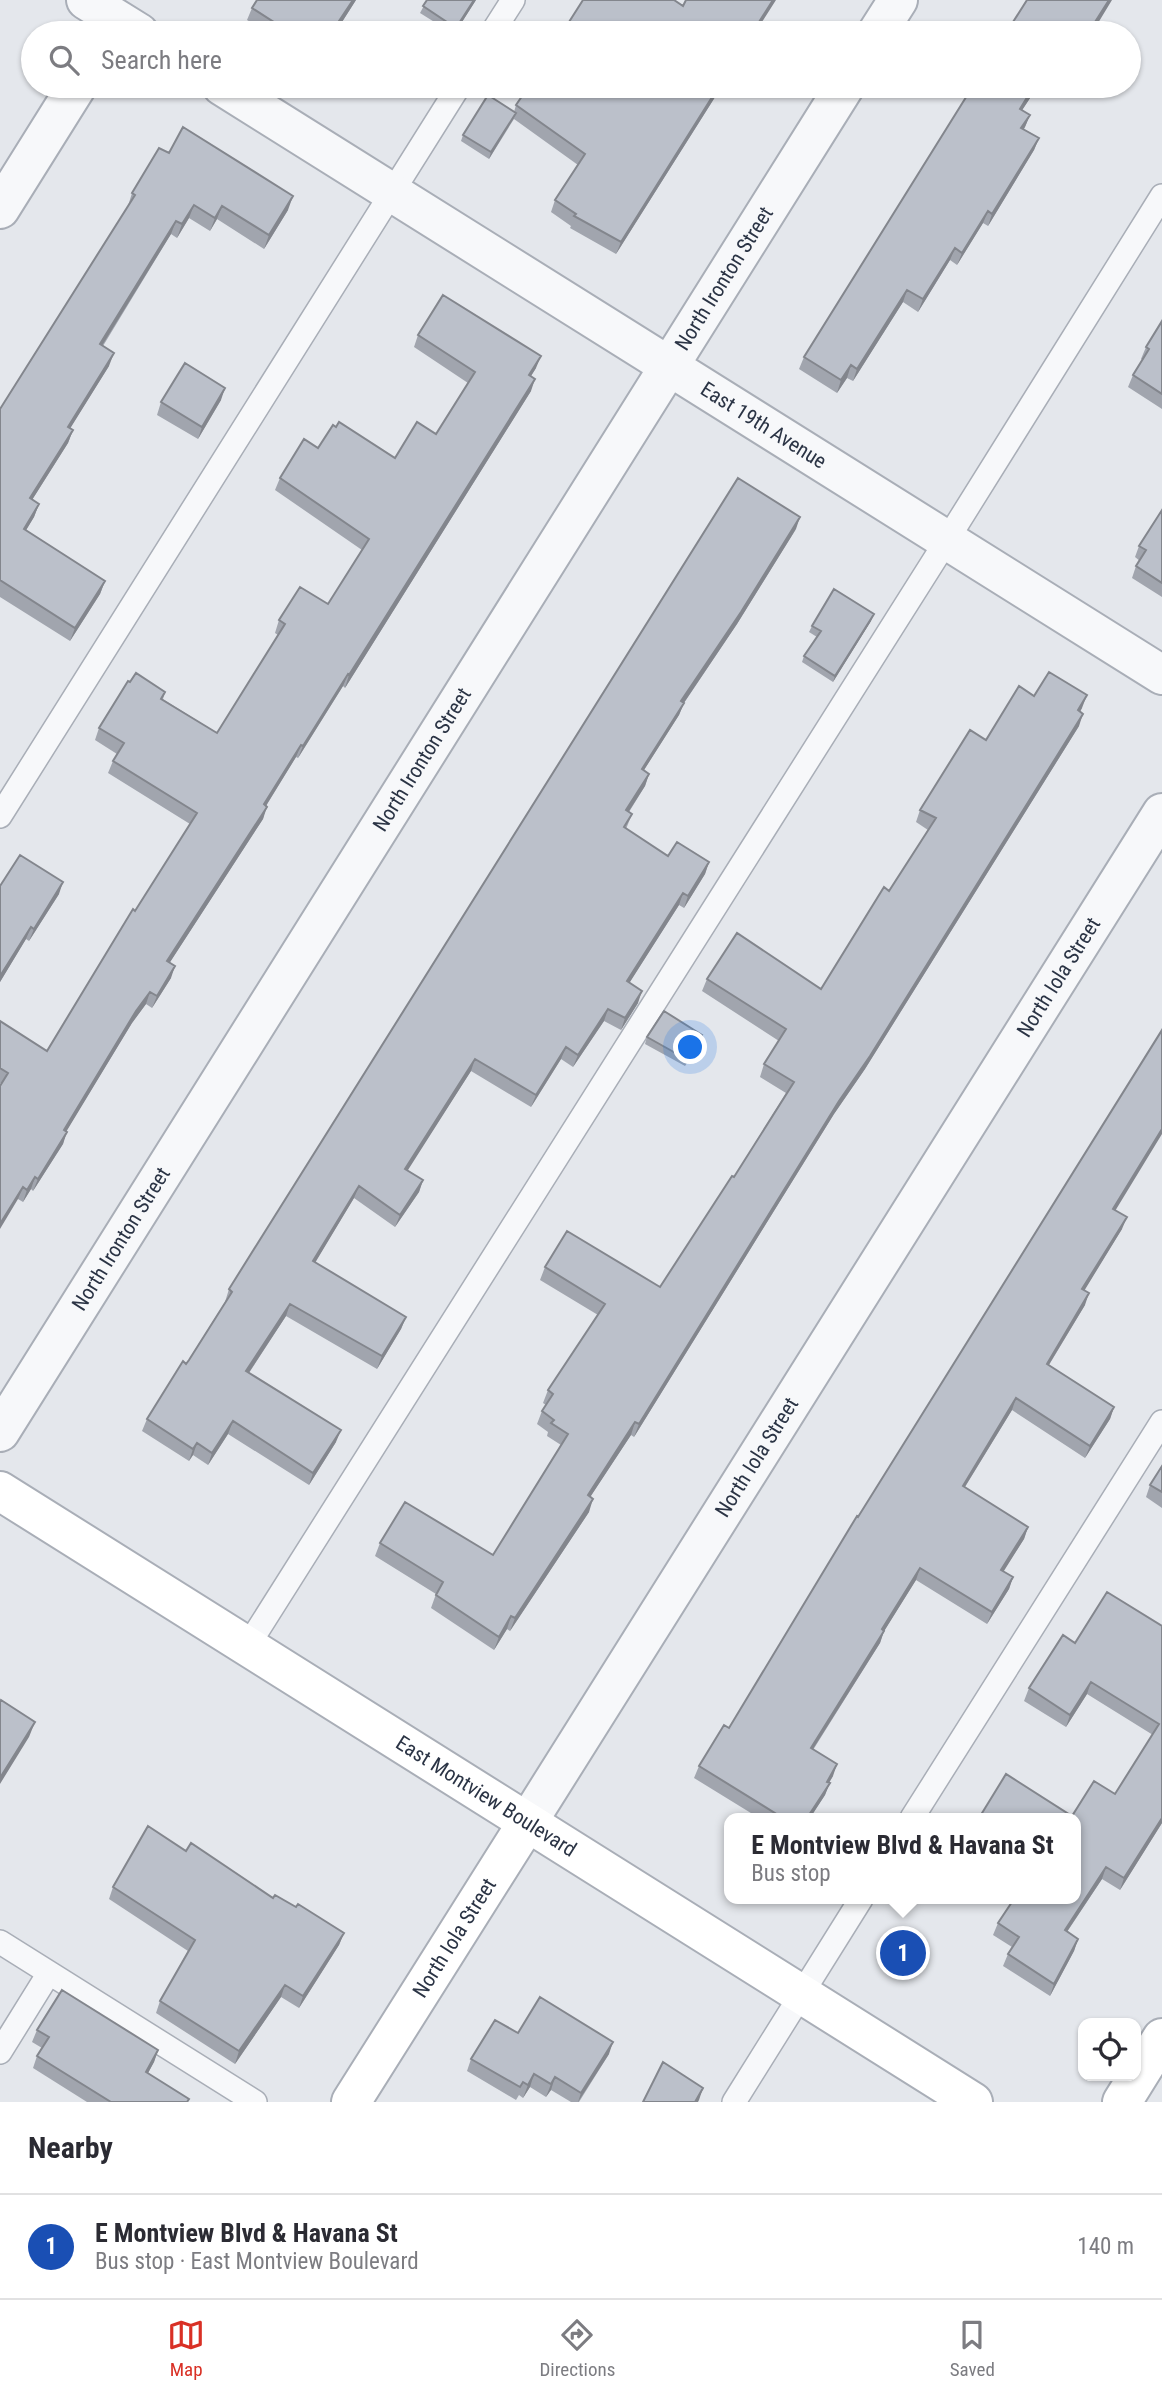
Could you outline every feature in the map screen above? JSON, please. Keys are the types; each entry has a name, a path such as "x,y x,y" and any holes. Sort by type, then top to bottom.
{"main road":[{"name":"East Montview Boulevard","path":"0,1491 973,2102"},
{"name":"North Iola Street","path":"351,2102 527,1823"},
{"path":"1122,2102 1162,2038"}],"street":[{"path":"86,0 123,21"},
{"path":"885,21 898,0"},
{"path":"0,209 69,98"},
{"name":"East 19th Avenue","path":"241,98 1162,675"},
{"name":"North Ironton Street","path":"0,1432 837,98"},
{"name":"North Iola Street","path":"527,1823 1162,813"}],"lane":[{"path":"500,21 513,0"},
{"path":"0,816 452,98"},
{"path":"247,1647 947,541 1162,196"},
{"path":"915,1813 1162,1422"},
{"path":"734,2102 859,1904"},
{"path":"0,1942 254,2102"},
{"path":"0,2052 49,1973"}],"building":[{"path":"257,0 353,0 339,21 272,21 252,8"},
{"path":"427,0 474,0 460,21 446,21 423,6"},
{"path":"583,0 674,0 683,6 686,0 773,0 760,21 570,21"},
{"path":"1027,0 1109,0 1096,21 1014,21"},
{"path":"486,98 493,98 516,113 491,152 463,135"},
{"path":"521,98 711,98 621,242 574,216 576,214 555,200 585,154 516,105"},
{"path":"966,98 1027,98 1020,109 1030,115 1021,128 1039,138 992,214 988,211 962,253 955,248 923,299 907,290 857,369 851,365 841,380 804,357"},
{"path":"183,127 293,196 269,235 222,206 215,218 194,205 182,224 176,221 100,344 114,353 68,427 73,430 30,498 39,504 24,529 105,581 75,628 0,580 0,409 135,195 132,193 159,148 169,153"},
{"path":"443,295 541,356 529,375 535,379 349,675 264,804 267,807 167,961 175,966 157,996 150,992 136,1011 64,1130 67,1132 38,1179 35,1177 27,1190 23,1187 0,1224 0,1086 8,1073 0,1068 0,1021 47,1051 133,909 135,911 197,813 113,761 124,743 99,728 128,681 130,682 136,673 165,692 161,699 217,733 285,624 279,620 300,587 328,604 369,539 280,478 304,439 318,448 333,425 336,427 339,422 395,458 417,422 436,434 475,372 418,335"},
{"path":"1162,321 1162,394 1133,375"},
{"path":"185,363 225,388 202,427 161,402"},
{"path":"738,478 800,517 681,701 684,703 642,769 649,774 626,810 632,814 624,827 668,856 677,842 709,862 688,896 683,893 627,981 642,991 625,1018 608,1009 578,1055 566,1047 536,1095 475,1059 405,1169 423,1180 400,1215 359,1186 313,1261 406,1317 382,1356 290,1304 246,1371 341,1430 313,1473 233,1421 212,1453 197,1443 193,1449 147,1419 183,1361 186,1364 189,1360 232,1292 229,1289"},
{"path":"1162,510 1162,583 1136,566 1146,550 1139,546"},
{"path":"834,589 874,614 835,676 804,656 821,631 812,626"},
{"path":"1049,672 1087,695 1078,710 1083,714 639,1424 635,1422 588,1495 593,1499 515,1618 511,1616 499,1637 436,1595 443,1582 380,1543 405,1502 493,1555 568,1434 551,1423 554,1420 542,1411 553,1394 548,1390 605,1304 545,1267 567,1231 660,1287 794,1082 764,1064 786,1029 707,979 737,933 821,989 884,887 889,891 936,818 920,810 970,730 986,740 1019,686 1034,696"},
{"path":"20,855 63,882 0,976 0,886"},
{"path":"664,1011 702,1035 688,1060 647,1037"},
{"path":"1162,1030 1162,1129 1113,1209 1127,1217 1082,1289 1089,1293 1047,1364 1114,1407 1090,1446 1016,1398 963,1486 1028,1527 1001,1570 1013,1577 992,1612 920,1568 811,1748 837,1764 827,1782 830,1783 810,1813 775,1813 699,1766 724,1725 729,1728"},
{"path":"1162,1466 1162,1492 1150,1485"},
{"path":"1107,1592 1162,1626 1162,1818 1124,1878 1106,1867 1065,1930 1078,1939 1054,1984 1008,1954 1019,1937 998,1923 1011,1904 1081,1904 1081,1813 1074,1813 1094,1781 1115,1794 1159,1724 1091,1682 1070,1715 1029,1688 1063,1635 1075,1643"},
{"path":"1,1700 35,1722 0,1778 0,1702"},
{"path":"1006,1774 1067,1813 982,1813"},
{"path":"148,1826 186,1851 191,1843 273,1898 275,1895 296,1907 298,1904 344,1933 303,1996 285,1985 239,2051 160,2001 195,1940 113,1887"},
{"path":"62,1990 158,2050 146,2072 189,2099 187,2102 111,2102 37,2056 49,2037 37,2030"},
{"path":"540,1997 613,2042 581,2093 555,2077 551,2084 534,2074 528,2085 523,2082 520,2087 471,2059 495,2020 518,2033"},
{"path":"663,2062 703,2088 695,2102 643,2102"}],"place":[{"name":"E Montview Blvd & Havana St","path":"903,1953"}]}
